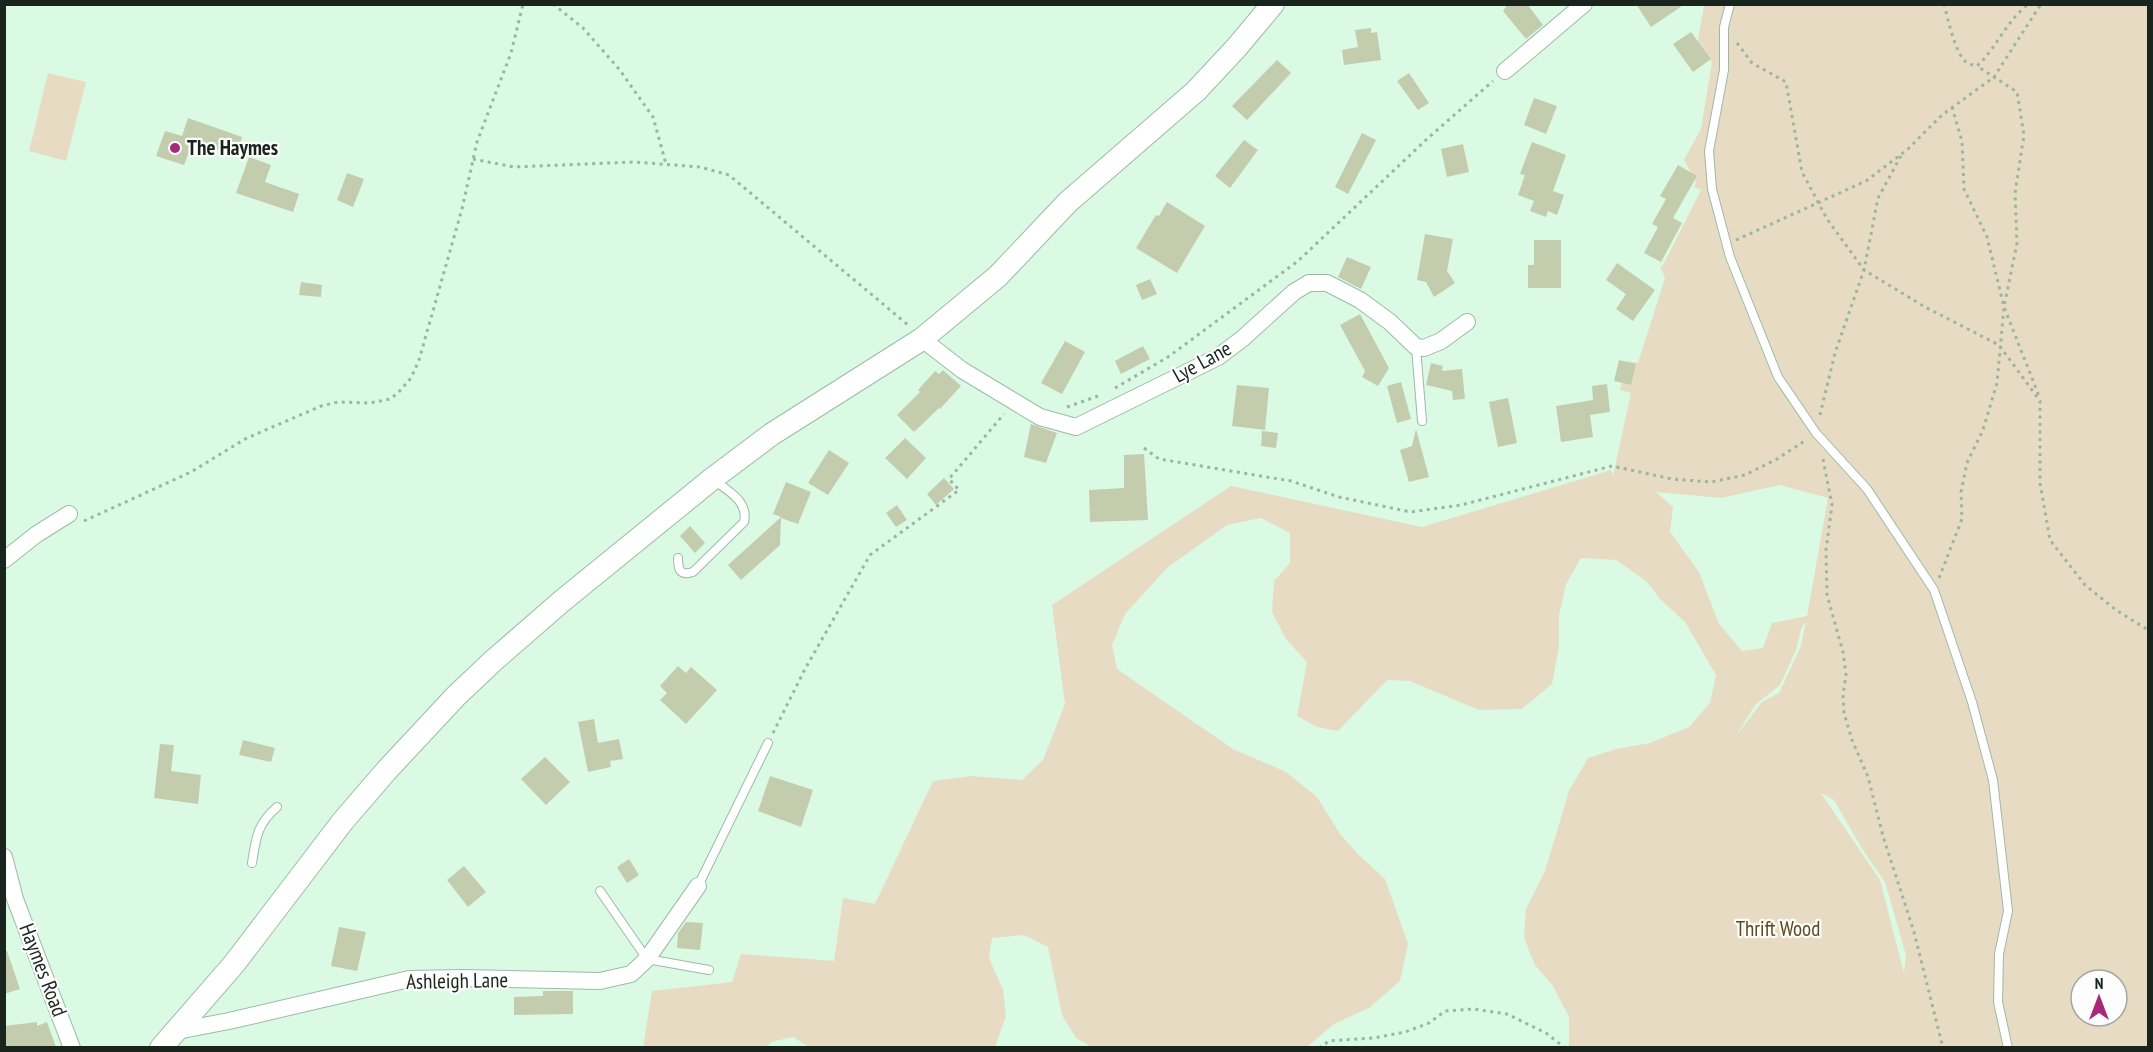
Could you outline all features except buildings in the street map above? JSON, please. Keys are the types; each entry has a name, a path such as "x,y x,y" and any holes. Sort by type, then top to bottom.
{"main road":[{"path":"161,1047 234,964 343,821 456,696 562,601 712,479 772,434 922,339 998,276 1068,202 1196,91 1273,4"}],"street":[{"path":"1505,71 1584,4"},
{"name":"Lye Lane","path":"922,339 962,370 1040,417 1076,427 1218,357 1242,339 1294,292 1309,283 1327,283 1360,300 1416,347"},
{"path":"1416,347 1425,348 1441,341 1467,322"},
{"path":"4,560 37,534 76,518"},
{"name":"Haymes Road","path":"4,857 15,899 72,1047"},
{"name":"Ashleigh Lane","path":"177,1030 229,1021 409,979 600,981 631,974 647,959 699,886"}],"lane":[{"path":"1730,4 1725,27 1724,70 1709,151 1712,189 1727,244 1778,377 1816,433 1867,489 1934,590 1972,702 1993,780 2008,911 1999,954 1998,1002 2008,1047"},
{"path":"1416,347 1422,421"},
{"path":"678,558 678,569 681,572 686,574 693,572 744,522 745,510 741,503 712,479"},
{"path":"699,886 768,743"},
{"path":"252,863 256,837 261,824 277,807"},
{"path":"600,891 647,959 709,970"}],"path":[{"path":"76,518 191,472 245,439 321,406 338,402 370,404 390,399 398,393 411,378 419,360 454,238 477,142 511,53 524,4"},
{"path":"553,4 590,36 619,69 653,117 666,164"},
{"path":"1934,590 1962,519 1961,492 1967,463 1983,430 1997,382 2004,307 2017,243 2015,193 2024,135 2017,93 1977,66 1967,63 1951,35 1944,4"},
{"path":"1977,66 1988,56 2017,15 2029,4"},
{"path":"1727,244 1866,181 1903,153 1942,114 1994,77 2041,4"},
{"path":"1725,27 1752,63 1786,82 1802,172 1827,219 1864,270 1925,307 2000,345 2040,401"},
{"path":"1113,389 1168,357 1298,261 1428,138 1505,71"},
{"path":"1952,107 1962,141 1964,189 1987,237 2004,307 2040,401 2040,483 2050,540 2085,585 2116,610 2148,630"},
{"path":"1903,153 1878,198 1864,270 1836,353 1816,433 1832,506 1826,550 1827,595 1843,652 1846,675 1843,695 1844,713 1852,740 1868,777 1883,836 1914,932 1942,1047"},
{"path":"473,159 514,167 634,162 666,164 700,167 729,176 902,320"},
{"path":"1040,417 1104,394"},
{"path":"768,743 805,669 870,555 960,490 949,479 1015,402"},
{"path":"1144,448 1159,459 1291,481 1339,497 1411,512 1461,505 1612,466 1672,479 1711,482 1745,475 1778,459 1816,433"},
{"path":"1319,1047 1329,1041 1374,1038 1405,1032 1429,1023 1445,1011 1473,1009 1507,1014 1546,1033 1565,1047"}],"green space":[{"name":"Thrift Wood","path":"1704,5 2148,5 2148,1047 1569,1047 1569,1017 1553,986 1535,965 1524,938 1526,909 1545,871 1569,791 1588,758 1616,749 1650,743 1689,727 1710,703 1716,675 1685,622 1660,599 1646,581 1616,560 1581,558 1566,584 1559,615 1559,647 1552,684 1522,709 1479,710 1410,681 1387,680 1338,731 1317,727 1297,716 1307,662 1286,639 1272,612 1274,581 1290,563 1290,533 1261,518 1227,525 1167,568 1125,614 1112,645 1117,669 1233,749 1286,772 1317,797 1340,834 1385,879 1408,944 1400,981 1369,1008 1334,1024 1307,1047 1092,1047 1076,1038 1062,1015 1048,947 1024,935 992,938 989,958 1003,990 1006,1016 995,1047 809,1047 793,1037 771,1042 767,1047 643,1048 652,991 732,982 741,954 834,961 843,898 875,904 933,781 971,776 1022,780 1043,760 1065,704 1052,605 1231,486 1422,527 1611,470 1613,476 1631,393 1620,390 1627,361 1638,363 1665,278 1660,266 1662,267 1701,190 1694,187 1696,182 1684,160 1701,129 1712,62 1698,41","holes":["1780,485 1828,498 1807,616 1772,623 1763,648 1742,651 1719,624 1699,572 1670,532 1673,507 1656,492 1721,498","1806,621 1801,646 1779,693 1762,702 1736,736 1755,705 1780,685","1821,793 1834,800 1885,882 1906,955 1904,973 1880,880"]},
{"path":"48,73 86,82 66,161 29,151"}],"place":[{"name":"The Haymes","path":"175,148"}]}
